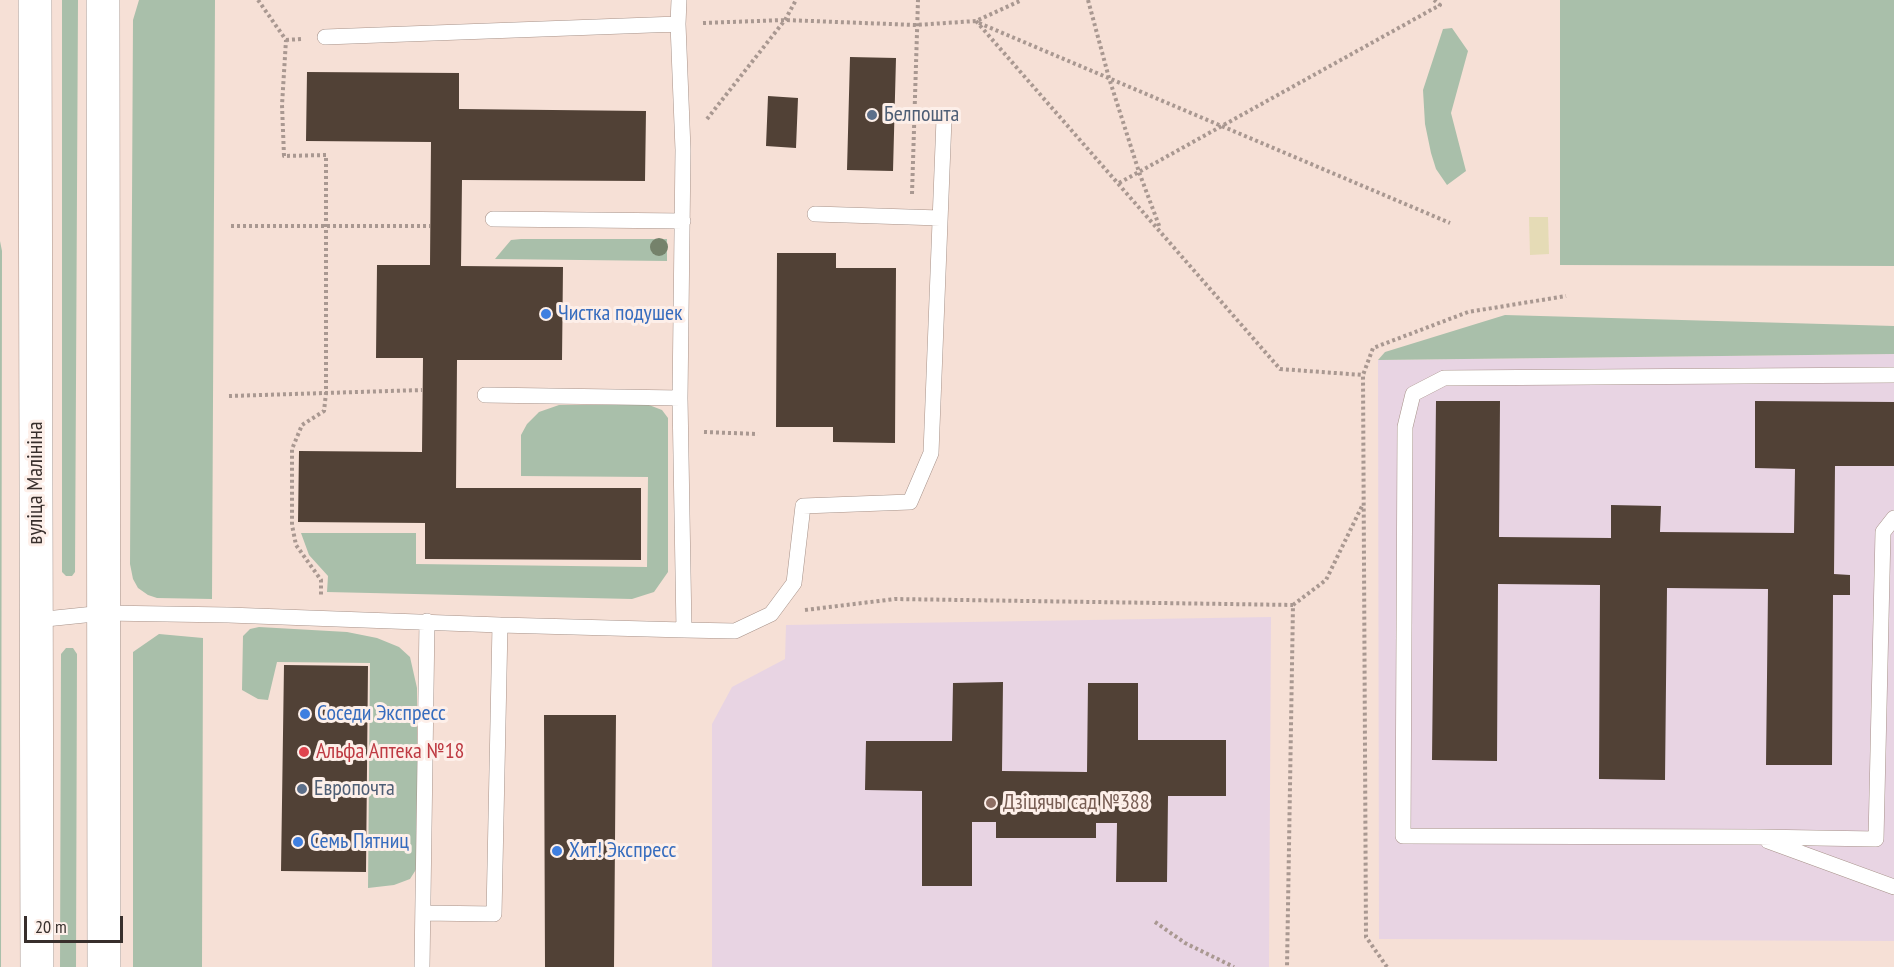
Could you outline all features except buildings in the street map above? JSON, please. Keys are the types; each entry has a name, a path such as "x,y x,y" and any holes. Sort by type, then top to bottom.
{"main road":[{"name":"вуліца Малініна","path":"34,0 37,967"},
{"path":"102,0 104,967"}],"lane":[{"path":"680,0 678,24 683,150 680,398 684,630"},
{"path":"325,37 678,24"},
{"path":"36,620 104,613 735,631 771,614 794,583 802,506 910,502 931,453 944,118"},
{"path":"815,214 940,218"},
{"path":"493,219 682,221"},
{"path":"1894,375 1444,378 1413,394 1405,427 1403,836 1876,839 1883,532 1894,518"},
{"path":"485,395 680,398"},
{"path":"422,967 427,621"},
{"path":"423,913 494,914 500,625"},
{"path":"1757,837 1894,887"}],"path":[{"path":"258,0 286,40 282,105 284,156 326,155 326,393 324,411 302,425 292,449 292,525 296,545 321,580 321,599"},
{"path":"683,150 785,20 796,0"},
{"path":"912,217 918,0"},
{"path":"678,24 785,20 916,24 976,21 1022,0"},
{"path":"1088,0 1109,78 1161,232"},
{"path":"1119,183 1440,5 1434,0"},
{"path":"976,21 1450,223"},
{"path":"976,21 1280,369 1363,375"},
{"path":"231,226 430,225"},
{"path":"229,396 422,390"},
{"path":"719,433 758,434"},
{"path":"771,614 895,599 1293,605 1326,580 1364,503"},
{"path":"1287,967 1293,605"},
{"path":"1155,922 1185,943 1234,967"}],"shaded area":[{"path":"1894,354 1894,941 1379,939 1378,360"},
{"name":"Дзіцячы сад №388","path":"1271,617 1269,967 712,967 712,724 732,687 785,659 786,625"}],"green space":[{"path":"62,0 78,0 75,572 72,576 66,576 62,572"},
{"path":"139,0 215,0 212,599 157,598 148,595 138,588 133,579 130,564 133,20"},
{"path":"1560,0 1894,0 1894,266 1560,265"},
{"path":"1452,28 1468,51 1451,113 1466,171 1447,185 1436,169 1431,153 1425,124 1423,90 1443,29"},
{"path":"667,239 667,261 495,259 511,240"},
{"path":"0,241 2,251 1,967 0,967"},
{"path":"1505,315 1894,326 1894,354 1378,360 1385,352"},
{"path":"559,405 649,405 662,410 668,418 668,572 654,592 632,599 327,592 328,576 309,555 301,533 416,533 416,564 647,567 648,477 521,476 521,435 527,424 539,412"},
{"path":"259,627 347,632 377,638 399,647 410,657 417,688 417,868 410,879 394,885 368,888 370,663 277,662 268,700 258,699 242,690 243,636 250,629"},
{"path":"159,634 203,638 202,967 133,967 133,652"},
{"path":"66,648 73,648 77,654 76,967 60,967 61,654"}],"sand":[{"path":"1529,217 1548,217 1549,254 1530,255"}],"place":[{"name":"Белпошта","path":"872,115"},
{"name":"Чистка подушек","path":"546,314"},
{"name":"Соседи Экспресс","path":"305,714"},
{"name":"Альфа Аптека №18","path":"304,752"},
{"name":"Европочта","path":"302,789"},
{"name":"Дзіцячы сад №388","path":"991,803"},
{"name":"Семь Пятниц","path":"298,842"},
{"name":"Хит! Экспресс","path":"557,851"}]}
